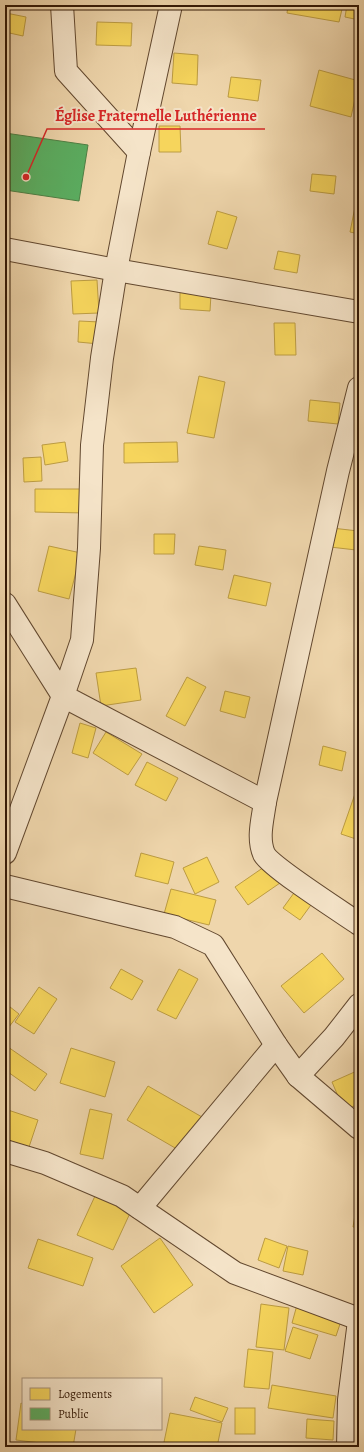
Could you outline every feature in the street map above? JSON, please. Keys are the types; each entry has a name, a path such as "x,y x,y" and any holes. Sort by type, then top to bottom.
{"street":[{"path":"62,5 66,71 138,152"},
{"path":"5,853 82,640 89,548 92,444 102,358 116,270 138,152 171,5"},
{"path":"5,248 116,270 359,312"},
{"path":"359,388 338,471 265,802 260,837 265,855 279,868 359,924"},
{"path":"5,604 63,696 265,802"},
{"path":"5,886 175,927 213,945 276,1045 298,1076 359,1128"},
{"path":"298,1076 334,1037 359,1005"},
{"path":"140,1208 276,1045"},
{"path":"5,1151 45,1163 122,1196 235,1273 359,1320 349,1400 348,1447"}],"building: Logements":[{"path":"288,5 343,5 339,22 287,13"},
{"path":"347,5 359,5 359,20 345,17"},
{"path":"6,13 26,17 23,36 5,32"},
{"path":"97,22 132,23 131,46 96,45"},
{"path":"174,53 198,55 197,85 172,83"},
{"path":"319,70 359,81 351,117 310,106"},
{"path":"231,77 261,80 258,101 228,97"},
{"path":"159,126 180,126 181,152 159,152"},
{"path":"312,174 336,176 334,194 310,191"},
{"path":"356,202 359,202 359,234 350,232"},
{"path":"217,211 237,217 227,249 208,244"},
{"path":"278,251 300,255 297,273 274,269"},
{"path":"97,280 99,313 73,314 71,281"},
{"path":"180,292 211,294 210,311 180,309"},
{"path":"79,321 100,322 99,344 78,342"},
{"path":"274,323 295,323 296,355 275,355"},
{"path":"199,376 225,382 214,438 187,433"},
{"path":"310,400 340,403 338,424 308,421"},
{"path":"65,442 68,461 45,465 42,445"},
{"path":"177,442 178,462 124,463 124,443"},
{"path":"41,457 42,481 24,482 23,458"},
{"path":"35,489 85,489 85,513 35,512"},
{"path":"332,528 358,531 356,550 330,547"},
{"path":"154,534 175,534 174,554 154,554"},
{"path":"49,546 81,553 69,599 38,591"},
{"path":"199,546 226,550 223,570 195,565"},
{"path":"234,575 271,583 266,606 228,598"},
{"path":"136,668 141,700 101,706 96,673"},
{"path":"187,677 206,687 185,726 166,716"},
{"path":"225,691 250,697 245,718 220,711"},
{"path":"80,723 96,728 88,758 72,753"},
{"path":"106,732 142,754 128,775 93,753"},
{"path":"323,746 346,752 342,771 319,765"},
{"path":"147,762 178,778 166,801 135,785"},
{"path":"356,791 359,792 359,840 341,834"},
{"path":"141,853 174,862 168,884 135,876"},
{"path":"207,857 219,882 195,894 183,868"},
{"path":"267,865 280,883 248,905 235,887"},
{"path":"299,886 316,898 300,920 283,908"},
{"path":"171,889 216,900 209,925 164,914"},
{"path":"322,953 344,979 304,1013 281,986"},
{"path":"121,969 143,981 132,1000 110,988"},
{"path":"179,969 198,979 176,1019 157,1010"},
{"path":"39,987 57,999 34,1034 15,1022"},
{"path":"5,1003 19,1014 5,1032"},
{"path":"8,1047 47,1074 35,1091 5,1070 5,1050"},
{"path":"71,1048 115,1062 105,1097 60,1083"},
{"path":"359,1070 359,1104 344,1110 332,1082"},
{"path":"148,1086 202,1117 182,1152 127,1120"},
{"path":"5,1109 38,1120 29,1147 5,1139"},
{"path":"90,1109 112,1114 103,1159 80,1154"},
{"path":"95,1196 131,1211 113,1250 77,1235"},
{"path":"357,1203 359,1203 359,1227 353,1227"},
{"path":"160,1238 193,1285 154,1313 121,1266"},
{"path":"265,1238 287,1246 279,1268 258,1260"},
{"path":"38,1239 93,1258 83,1286 28,1268"},
{"path":"288,1246 308,1251 303,1275 283,1271"},
{"path":"359,1254 359,1274 355,1273"},
{"path":"261,1304 289,1308 284,1350 256,1347"},
{"path":"297,1305 342,1318 336,1336 292,1323"},
{"path":"293,1327 318,1335 310,1359 285,1351"},
{"path":"248,1349 273,1352 269,1389 244,1387"},
{"path":"272,1385 336,1396 333,1418 268,1408"},
{"path":"195,1397 228,1408 222,1422 190,1410"},
{"path":"21,1403 22,1430 76,1430 73,1447 16,1440"},
{"path":"235,1408 255,1408 255,1434 235,1434"},
{"path":"170,1413 222,1423 217,1447 163,1447"},
{"path":"307,1419 334,1421 333,1440 306,1438"}],"building: Public":[{"path":"5,133 88,145 79,201 5,190"}],"place":[{"name":"Église Fraternelle Luthérienne","path":"26,177"}]}
